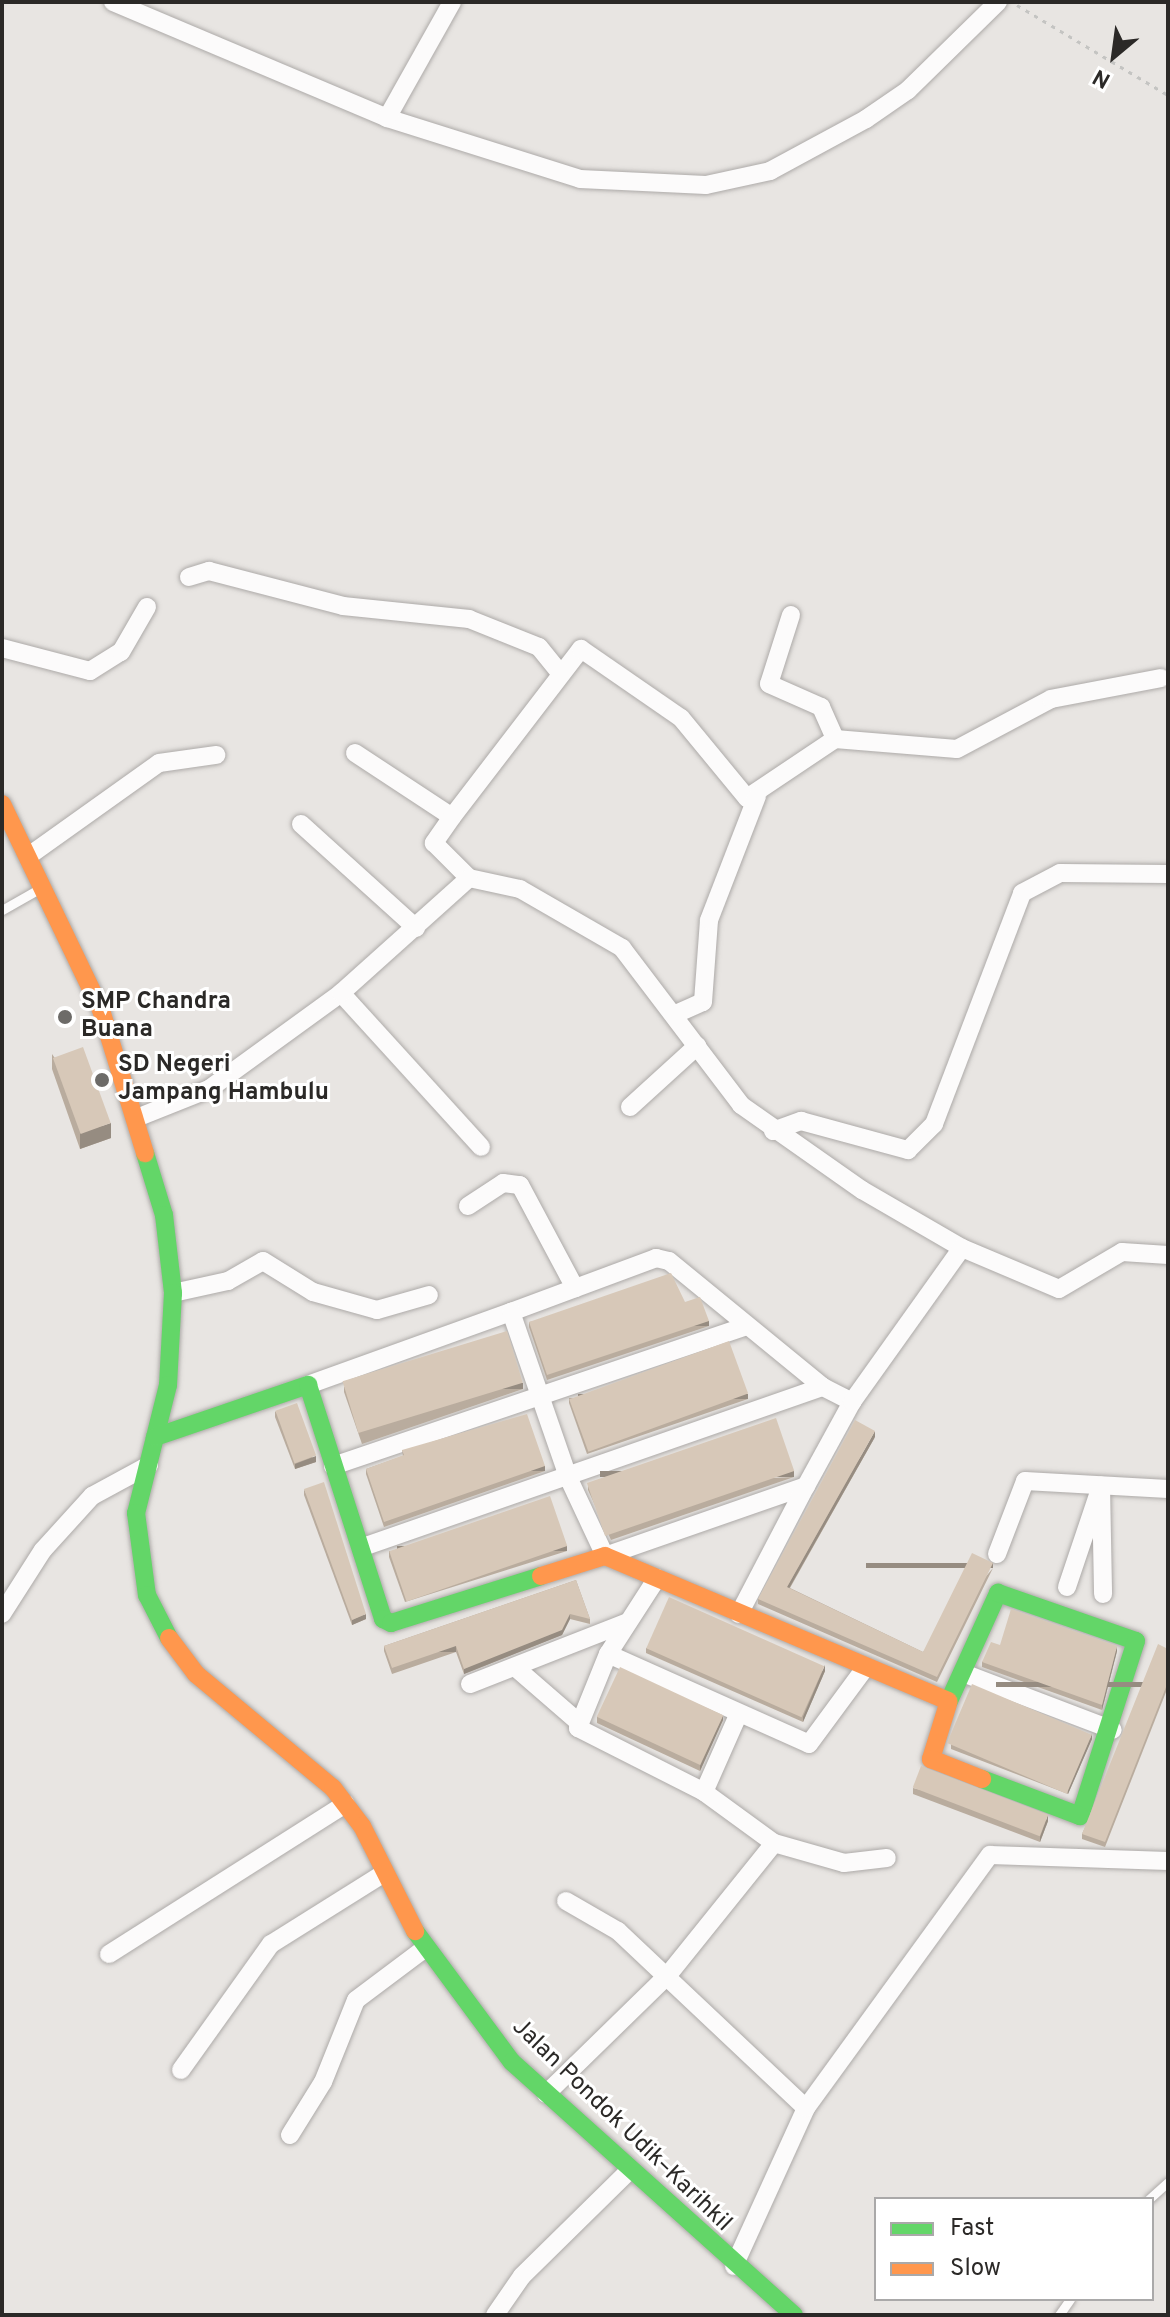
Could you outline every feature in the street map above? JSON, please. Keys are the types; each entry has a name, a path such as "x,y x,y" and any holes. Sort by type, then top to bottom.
{"street":[{"path":"113,2 387,118 580,179 706,185 770,171 866,119 908,90 998,2"},
{"path":"387,118 452,2"},
{"path":"189,577 209,571 343,606 469,619 539,647 559,672"},
{"path":"2,648 90,671 121,652 147,607"},
{"path":"791,615 769,684 821,707 835,739"},
{"path":"757,796 737,792 707,741 589,653 573,654 434,843 469,878 520,889 568,913 622,948 678,1013 697,1046 741,1105 773,1131 962,1248 1059,1289 1122,1252 1168,1255"},
{"path":"678,1013 703,1002 709,920 757,796 835,739 957,749 1051,699 1161,678"},
{"path":"355,753 452,817"},
{"path":"30,855 159,763 216,755"},
{"name":"Jalan Pondok Udik–Karihkil","path":"2,805 30,855 39,889 101,1010 139,1117 164,1215 173,1293 168,1385 136,1513 147,1595 168,1637 196,1674 284,1743 345,1804 424,1949 546,2094 628,2172 794,2315"},
{"path":"301,824 416,928"},
{"path":"773,1131 801,1121 908,1150 929,1135 1022,893 1060,873 1168,874"},
{"path":"139,1117 195,1099 341,993 469,878"},
{"path":"341,993 481,1147"},
{"path":"630,1107 697,1046"},
{"path":"468,1206 503,1183 520,1185 575,1288"},
{"path":"739,1614 852,1402 962,1248"},
{"path":"155,1437 308,1385 656,1258 684,1270 823,1387 852,1402"},
{"path":"173,1293 228,1281 263,1261 313,1292 377,1310 429,1295"},
{"path":"511,1312 568,1477 605,1556 862,1672 948,1704"},
{"path":"333,1466 540,1392 747,1326"},
{"path":"308,1385 363,1547 383,1619 391,1623 605,1556 806,1486"},
{"path":"363,1547 823,1387"},
{"path":"2,1614 43,1550 92,1496 149,1465"},
{"path":"997,1554 1025,1481 1168,1489"},
{"path":"1067,1587 1101,1486"},
{"path":"1101,1486 1103,1594"},
{"path":"576,1720 608,1654 657,1578"},
{"path":"998,1593 1133,1638 1113,1730 1085,1812 1075,1816 931,1759 948,1704 998,1593"},
{"path":"470,1684 628,1622"},
{"path":"608,1654 809,1744 862,1672"},
{"path":"516,1668 576,1720 582,1735 704,1792 774,1843 844,1863 887,1858"},
{"path":"963,1673 1113,1730"},
{"path":"704,1792 739,1713"},
{"path":"109,1954 345,1804"},
{"path":"546,2094 668,1975 774,1843"},
{"path":"734,2266 782,2148 806,2108 990,1855 1168,1861"},
{"path":"181,2070 271,1944 384,1873"},
{"path":"566,1901 618,1931 806,2108"},
{"path":"290,2135 323,2082 356,2000 424,1949"},
{"path":"495,2315 522,2276 628,2172"}],"lane":[{"path":"2,910 39,889"},
{"path":"1151,2197 1168,2182"}],"path":[{"path":"1012,2 1168,95"}],"building":[{"path":"83,1047 111,1123 81,1134 53,1058"},
{"path":"671,1273 685,1302 700,1297 709,1321 547,1375 529,1322"},
{"path":"507,1331 523,1383 358,1433 343,1381"},
{"path":"729,1341 748,1394 588,1452 569,1399"},
{"path":"297,1403 316,1456 295,1463 275,1411"},
{"path":"527,1414 545,1466 384,1522 366,1469 404,1455 402,1450"},
{"path":"776,1418 794,1471 605,1536 587,1483"},
{"path":"855,1420 875,1431 787,1587 923,1652 972,1553 993,1563 937,1677 758,1599"},
{"path":"324,1482 366,1614 352,1620 304,1489"},
{"path":"550,1496 567,1546 407,1601 389,1551"},
{"path":"576,1580 590,1619 570,1614 562,1630 464,1669 456,1646 392,1668 384,1646"},
{"path":"669,1597 824,1666 802,1717 646,1648"},
{"path":"1011,1609 1117,1646 1102,1705 982,1662 991,1642 1000,1645"},
{"path":"1158,1644 1168,1649 1168,1682 1105,1842 1082,1834"},
{"path":"620,1667 723,1715 700,1765 597,1717"},
{"path":"972,1684 1092,1735 1067,1794 947,1743"},
{"path":"921,1766 1048,1815 1040,1836 913,1787"}],"traffic: fast":[{"path":"145,1153 164,1215 173,1293 168,1385 136,1513 147,1595 169,1638"},
{"path":"155,1437 308,1385 383,1619 391,1623 541,1576"},
{"path":"949,1701 998,1593 1136,1641 1080,1816 982,1779"},
{"path":"415,1931 512,2062 794,2315"}],"traffic: slow":[{"path":"2,804 101,1010 145,1153"},
{"path":"541,1576 605,1556 949,1701"},
{"path":"169,1638 196,1674 333,1788 362,1826 415,1931"},
{"path":"948,1704 931,1759 982,1779"}],"place":[{"name":"SMP Chandra Buana","path":"65,1017"},
{"name":"SD Negeri Jampang Hambulu","path":"102,1080"}]}
